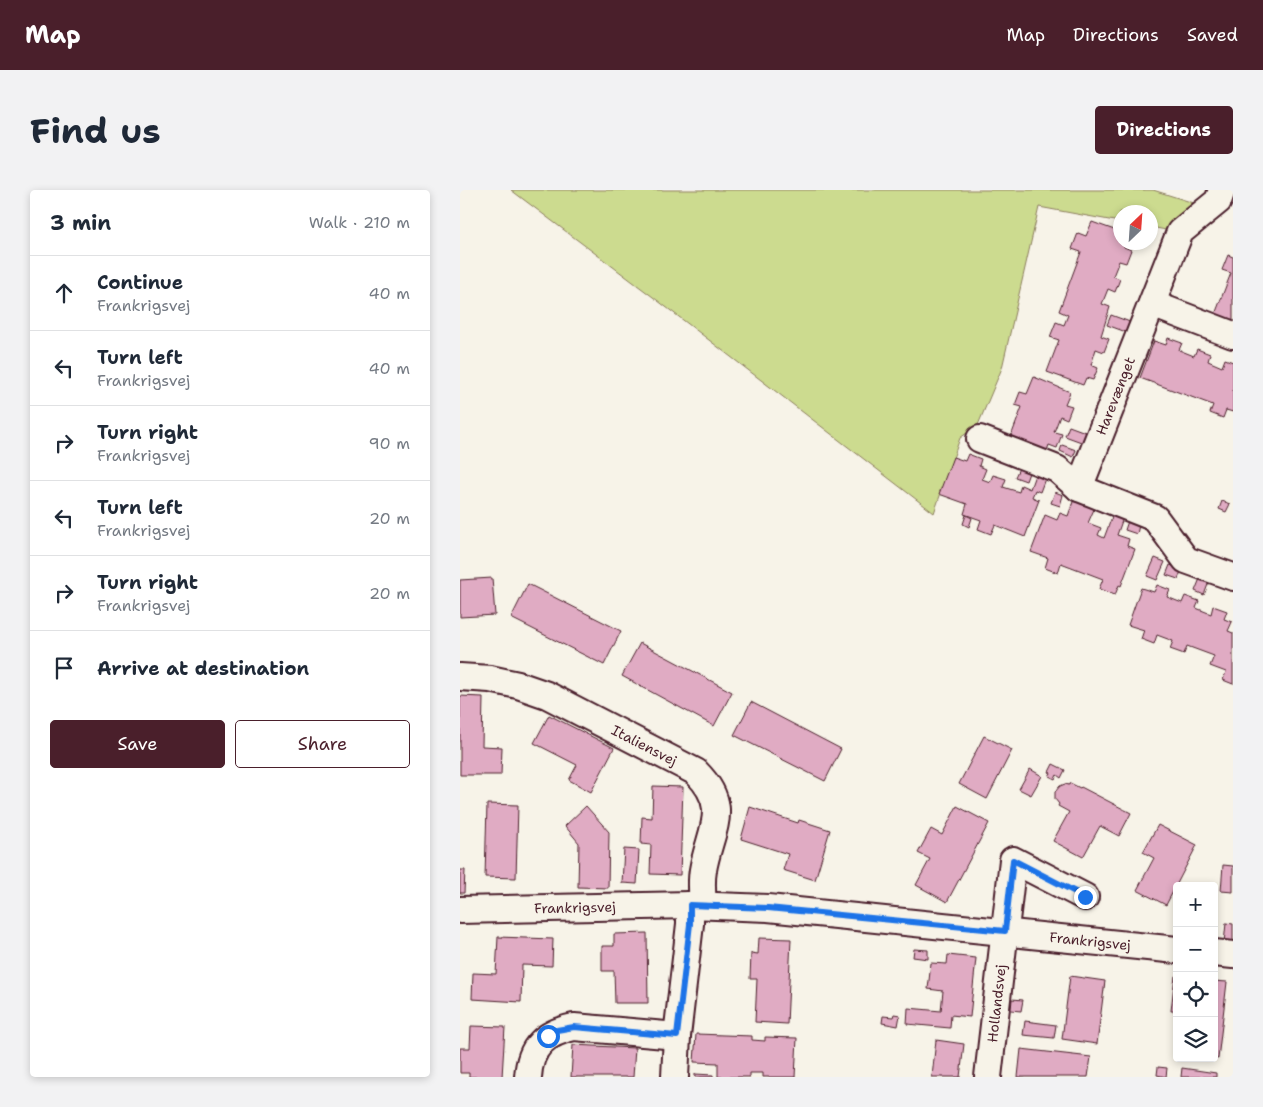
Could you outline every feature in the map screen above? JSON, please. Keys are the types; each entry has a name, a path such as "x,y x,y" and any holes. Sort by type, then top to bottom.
{"street":[{"name":"Harevænget","path":"1079,488 1180,232 1218,201 1222,190"},
{"path":"1152,304 1233,335"},
{"path":"980,439 1057,469 1079,488 1155,518 1186,560 1233,577"},
{"name":"Italiensvej","path":"460,677 490,679 518,685 547,695 696,772 705,781 716,805 716,821 703,871 697,905"},
{"path":"1005,931 1013,860 1085,897"},
{"path":"676,1077 677,1036 690,924 697,905"},
{"name":"Frankrigsvej","path":"460,910 697,905 768,908 1173,950"},
{"name":"Hollandsvej","path":"988,1077 1005,931"},
{"path":"1218,954 1233,955"},
{"path":"528,1077 535,1050 545,1038 557,1030 574,1027 677,1036"}],"green space":[{"path":"511,190 1153,190 1197,204 1171,231 1158,228 1158,205 1113,205 1113,221 1039,207 1002,368 978,425 960,438 934,513"}],"building":[{"path":"1092,222 1113,230 1113,250 1131,250 1126,263 1119,261 1113,276 1120,279 1115,292 1108,289 1102,304 1110,307 1101,336 1109,339 1104,352 1096,349 1091,365 1098,368 1093,380 1086,378 1083,385 1047,372 1059,340 1050,337 1056,322 1064,325 1068,315 1059,311 1081,252 1072,249 1078,233 1086,236"},
{"path":"1228,255 1233,257 1233,324 1214,317 1231,273 1222,270"},
{"path":"1111,315 1130,322 1126,332 1107,325"},
{"path":"1168,338 1182,343 1179,350 1194,356 1197,349 1210,354 1208,361 1222,367 1225,359 1233,362 1233,412 1226,410 1223,418 1210,413 1213,405 1140,378 1154,341 1166,345"},
{"path":"1034,377 1070,392 1065,404 1072,406 1067,419 1060,416 1054,432 1062,434 1057,448 1049,445 1046,453 1010,439 1022,407 1015,405 1020,392 1027,394"},
{"path":"1069,426 1088,433 1084,443 1065,436"},
{"path":"1062,445 1076,450 1073,457 1060,451"},
{"path":"968,454 981,459 979,466 986,469 982,479 990,482 993,475 1006,479 1003,487 1019,492 1021,485 1030,489 1036,472 1046,476 1040,492 1035,490 1032,497 1039,500 1025,537 995,525 991,534 978,529 981,520 964,514 967,504 939,494 953,457 965,461"},
{"path":"1020,466 1030,470 1026,481 1015,477"},
{"path":"1055,492 1063,495 1060,506 1051,503"},
{"path":"1074,499 1095,507 1088,523 1101,528 1098,535 1104,538 1113,514 1123,518 1117,535 1129,539 1127,546 1135,549 1121,586 1119,585 1115,595 1099,589 1103,579 1061,563 1058,573 1045,568 1048,558 1031,552 1045,515 1057,520 1060,513 1068,516"},
{"path":"1222,501 1230,504 1226,512 1219,509"},
{"path":"966,515 972,518 969,527 963,524"},
{"path":"1128,521 1139,525 1137,534 1125,530"},
{"path":"1155,558 1165,562 1157,580 1147,576"},
{"path":"1170,565 1182,569 1178,579 1166,575"},
{"path":"1201,576 1210,579 1204,595 1195,591"},
{"path":"492,578 495,615 460,617 460,580"},
{"path":"528,584 621,631 604,665 511,618"},
{"path":"1157,585 1170,590 1167,597 1182,603 1185,596 1199,601 1196,608 1211,614 1213,606 1227,611 1224,619 1232,622 1228,631 1233,633 1233,684 1223,680 1226,672 1210,666 1214,656 1187,646 1184,654 1170,649 1173,641 1157,635 1154,644 1141,639 1144,630 1128,625 1141,588 1154,592"},
{"path":"640,643 732,692 714,726 622,676"},
{"path":"460,696 483,697 482,746 502,747 501,775 460,775"},
{"path":"751,702 841,749 825,781 734,735"},
{"path":"549,715 614,748 591,792 569,780 577,765 534,743"},
{"path":"984,736 1012,750 987,799 959,784"},
{"path":"1053,764 1065,770 1061,778 1057,775 1055,779 1049,776"},
{"path":"1030,769 1042,776 1031,795 1019,789"},
{"path":"1070,783 1131,813 1119,836 1100,826 1083,857 1053,841 1069,812 1058,806 1055,792 1060,786 1069,785"},
{"path":"653,786 683,787 680,875 650,874 651,845 641,844 642,817 652,818"},
{"path":"487,804 518,805 516,878 485,877"},
{"path":"586,806 609,832 608,888 578,887 579,843 565,826"},
{"path":"957,806 989,823 947,902 916,885 930,859 918,853 931,829 942,835"},
{"path":"750,807 798,823 799,820 830,830 815,880 783,870 788,854 741,839"},
{"path":"1158,825 1197,845 1178,882 1173,882 1173,891 1166,905 1137,890 1154,858 1143,852"},
{"path":"624,849 639,850 637,884 622,883"},
{"path":"1223,865 1233,866 1233,892 1221,891"},
{"path":"460,870 465,870 464,893 460,893"},
{"path":"1226,923 1233,924 1233,944 1224,943"},
{"path":"647,933 648,1003 615,1003 614,971 602,971 602,946 614,946 614,934"},
{"path":"498,937 553,939 552,966 522,965 521,1002 472,999 473,973 496,974"},
{"path":"759,938 791,939 787,1024 755,1022 757,979 750,979 751,953 758,954"},
{"path":"914,949 928,950 928,959 913,957"},
{"path":"948,955 976,958 970,1017 951,1015 950,1028 907,1024 908,1008 941,1011 943,991 928,989 931,963 947,964"},
{"path":"1070,976 1105,981 1097,1044 1062,1039"},
{"path":"1218,981 1227,982 1218,1059"},
{"path":"1173,994 1173,1011 1171,1011"},
{"path":"1012,999 1023,1000 1021,1011 1011,1010"},
{"path":"894,1014 900,1015 898,1026 882,1023 883,1016 893,1017"},
{"path":"1025,1021 1056,1025 1054,1038 1023,1035"},
{"path":"471,1026 505,1027 502,1077 469,1077 469,1073 460,1073 460,1048 470,1048"},
{"path":"696,1034 752,1036 752,1040 765,1041 765,1037 797,1038 795,1077 763,1077 763,1073 750,1073 750,1077 718,1077 718,1063 694,1062"},
{"path":"936,1040 964,1044 960,1077 932,1077"},
{"path":"573,1045 635,1048 633,1077 571,1077"},
{"path":"1021,1049 1091,1057 1088,1077 1018,1077"},
{"path":"1158,1067 1167,1068 1166,1077 1157,1075"},
{"path":"1182,1068 1216,1073 1216,1077 1181,1077"},
{"path":"695,1074 713,1075 713,1077 695,1077"}],"route":[{"path":"548,1036 557,1030 574,1027 677,1036 690,924 690,905 768,908 1005,931 1013,860 1085,897"}]}
